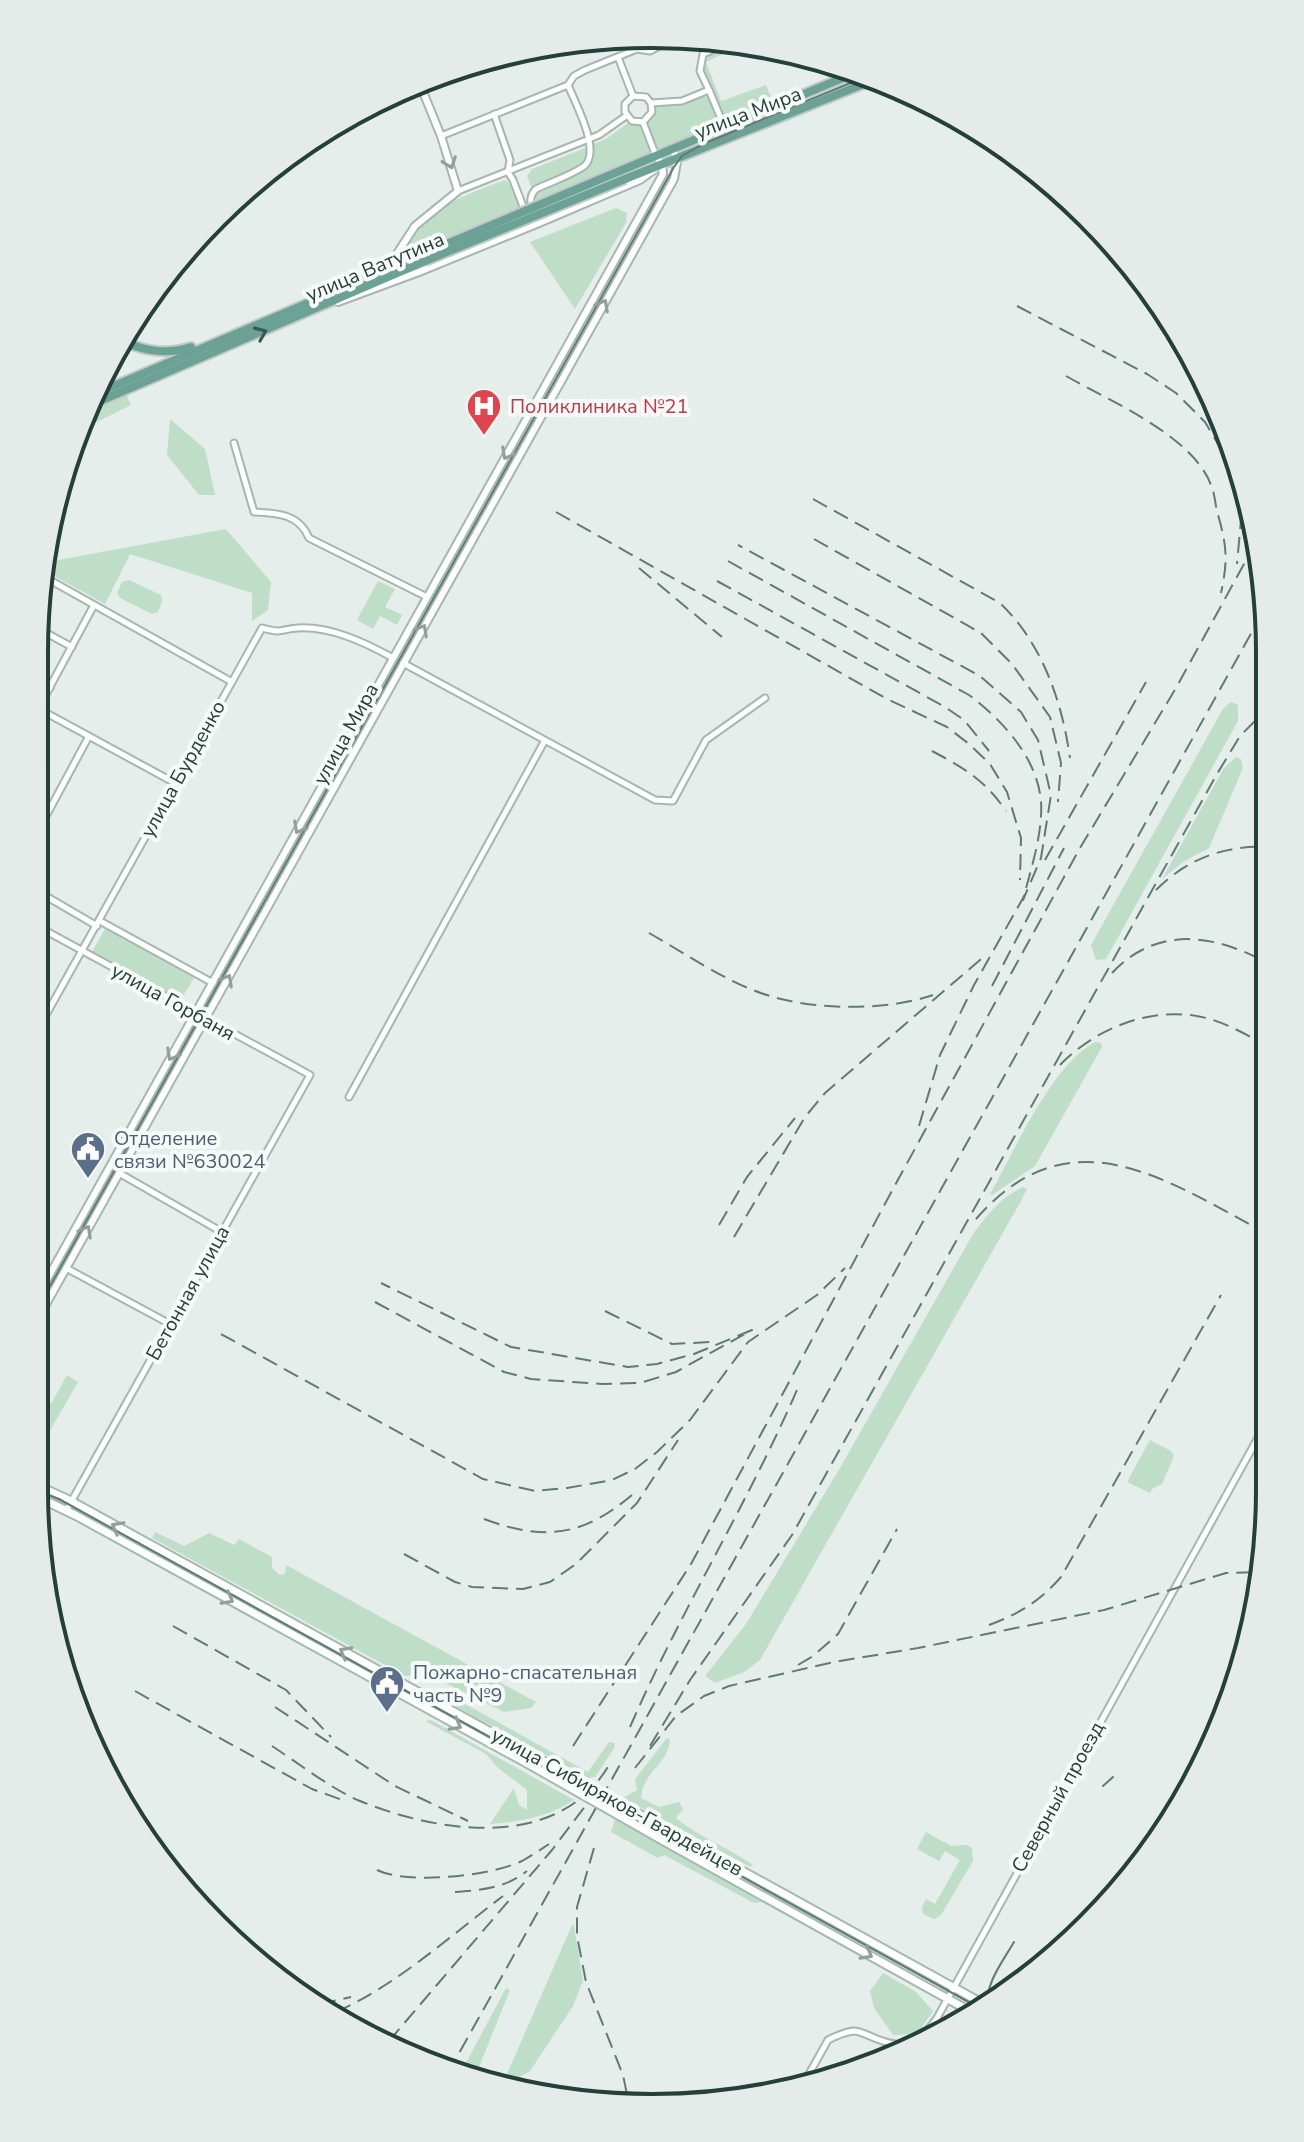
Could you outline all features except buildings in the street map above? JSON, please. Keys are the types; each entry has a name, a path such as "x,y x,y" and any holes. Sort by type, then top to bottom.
{"main road":[{"name":"улица Мира","path":"675,154 724,127 841,79"},
{"name":"улица Мира","path":"656,156 675,154 860,85"},
{"name":"улица Ватутина","path":"624,174 660,165 675,154"},
{"name":"улица Ватутина","path":"104,400 330,303 424,258 624,174 656,156"},
{"name":"улица Ватутина","path":"109,388 387,269 424,258"},
{"path":"132,345 160,352 179,351 222,339"},
{"name":"улица Сибиряков-Гвардейцев","path":"48,1490 976,2000"},
{"name":"улица Сибиряков-Гвардейцев","path":"48,1502 532,1766 963,2007"},
{"path":"204,1586 209,1578"}],"street":[{"path":"441,136 568,85 574,76 637,49 650,51 656,48"},
{"path":"710,51 703,54 700,71 724,127"},
{"path":"618,57 633,96"},
{"path":"539,223 529,199 531,194 583,167 590,159 592,150 568,85"},
{"path":"651,103 650,116 643,122 632,121 626,116 625,104 633,96 642,95 651,103 682,101 709,90"},
{"path":"424,93 458,191"},
{"path":"494,114 510,160 508,172 531,226"},
{"path":"387,269 415,226 458,191 589,139 626,116"},
{"path":"330,303 389,284 640,180 660,165 643,122"},
{"name":"улица Мира","path":"48,1301 674,179 675,154"},
{"name":"улица Мира","path":"48,1278 655,189 663,174 660,165"},
{"path":"640,180 648,182 655,189"},
{"path":"576,330 586,336"},
{"path":"234,443 254,512 268,512 294,519 304,525 309,538 438,602"},
{"path":"52,581 232,682"},
{"path":"48,692 94,605"},
{"name":"улица Бурденко","path":"48,1011 262,628 280,633 299,628 347,635 393,658"},
{"path":"48,634 72,647"},
{"path":"393,658 655,800 673,801 706,740 765,698"},
{"path":"48,714 175,783"},
{"path":"48,812 89,736"},
{"path":"349,1097 544,742"},
{"name":"улица Горбаня","path":"48,897 213,983"},
{"name":"улица Горбаня","path":"48,932 310,1075"},
{"name":"Бетонная улица","path":"66,1511 310,1075"},
{"path":"119,1173 222,1232"},
{"path":"66,1268 170,1324"},
{"name":"Северный проезд","path":"930,2026 1256,1441"},
{"name":"Северный проезд","path":"810,2072 828,2040 851,2031 892,2044"}],"green space":[{"path":"716,51 726,53 706,62 721,101 766,85 774,104 725,124 703,71 705,57"},
{"path":"706,93 720,126 658,152 646,123 657,105 683,103"},
{"path":"628,123 641,125 652,155 537,203 534,194 582,170 593,154 593,144 606,139"},
{"path":"588,147 588,158 581,165 532,189 527,176 532,169"},
{"path":"505,180 511,185 521,208 397,260 419,228 442,208"},
{"path":"616,208 627,213 626,223 575,309 530,242"},
{"path":"126,394 131,405 93,424 101,404"},
{"path":"170,419 205,449 215,495 199,495 167,455"},
{"path":"226,529 271,582 268,610 252,621 252,593 130,554 105,604 53,575 55,561"},
{"path":"129,580 161,595 158,612 152,614 120,598 117,593 122,582"},
{"path":"378,581 395,589 385,607 402,615 397,625 380,616 373,629 357,620"},
{"path":"1231,702 1238,705 1238,721 1106,959 1096,960 1091,945 1223,709"},
{"path":"1236,757 1241,759 1243,768 1209,848 1183,862 1162,879 1224,768"},
{"path":"106,927 195,976 180,1001 92,952"},
{"path":"1095,1042 1101,1043 1102,1047 1035,1166 990,1194 1049,1089 1079,1054"},
{"path":"1023,1187 1027,1189 1021,1201 760,1660 744,1672 715,1683 705,1676 746,1624 840,1468 973,1234 1001,1201"},
{"path":"67,1375 78,1382 48,1434 48,1403 51,1404"},
{"path":"1150,1440 1171,1451 1174,1456 1162,1484 1150,1493 1127,1482"},
{"path":"155,1532 184,1546 209,1533 234,1545 239,1539 272,1557 272,1568 280,1575 285,1574 286,1565 536,1702 531,1708 504,1712 429,1675 405,1676 152,1538"},
{"path":"431,1693 449,1695 588,1772 609,1742 614,1743 615,1747 595,1777 588,1778"},
{"path":"431,1720 574,1800 534,1818 490,1824 514,1788 519,1805 527,1810 527,1790 497,1767 486,1754 425,1721"},
{"path":"667,1738 670,1740 665,1756 646,1781 641,1798 659,1807 679,1802 683,1809 676,1818 753,1865 750,1867 623,1798 637,1790 635,1779"},
{"path":"615,1819 765,1902 754,1903 664,1855 658,1858 611,1832"},
{"path":"926,1832 951,1846 967,1845 972,1848 973,1861 941,1915 934,1919 923,1914 922,1908 926,1899 935,1904 960,1860 945,1851 939,1861 917,1849"},
{"path":"572,1925 583,1981 573,2006 530,2071 518,2078 507,2074"},
{"path":"883,1973 916,1992 933,2011 918,2032 893,2035 874,2008 870,1991"},
{"path":"506,1988 510,1990 478,2068 465,2064"}],"tram line":[{"path":"48,1290 674,167 682,156 703,144 852,82"},
{"path":"48,1495 970,2003"},
{"path":"1103,1786 1113,1777"},
{"path":"989,1991 1014,1942"}],"railway":[{"path":"1017,306 1147,374 1176,393 1205,422 1220,447"},
{"path":"1066,376 1169,436 1201,467 1212,488 1225,545 1226,562 1221,593"},
{"path":"813,499 1000,603 1028,636 1048,674 1062,715 1070,758"},
{"path":"556,512 887,699 947,727 969,744 990,764 1007,792 1021,838 1020,880"},
{"path":"1237,564 1241,521"},
{"path":"814,539 981,633 1012,664 1050,717 1061,763 1058,802"},
{"path":"728,561 969,695 1005,728 1033,769 1041,801 1038,838 1023,900 1041,858 1051,795 1038,740 1021,712 980,676 738,545"},
{"path":"573,1746 691,1564 1080,848 1176,688 1248,557"},
{"path":"639,568 722,637"},
{"path":"717,581 945,707 964,720 989,751"},
{"path":"455,2061 1255,626"},
{"path":"1045,860 1146,682"},
{"path":"650,1746 690,1680 792,1535 1217,774 1240,736 1256,720"},
{"path":"932,751 973,776 1006,811"},
{"path":"1156,890 1193,862 1221,852 1256,847"},
{"path":"992,986 1064,848"},
{"path":"919,1126 940,1055 974,985 1027,891"},
{"path":"649,933 746,987 798,1003 878,1006 933,995"},
{"path":"1112,973 1129,958 1167,941 1207,941 1256,958"},
{"path":"734,1237 805,1117 825,1093 987,954"},
{"path":"1060,1065 1075,1051 1110,1029 1169,1014 1210,1019 1256,1040"},
{"path":"719,1225 747,1177 795,1118"},
{"path":"976,1219 1011,1186 1047,1168 1083,1162 1119,1166 1155,1177 1256,1228"},
{"path":"221,1334 483,1479 535,1491 567,1488 612,1480 635,1469 657,1452 690,1420 748,1342 817,1295 845,1268"},
{"path":"375,1302 504,1372 531,1379 640,1383 676,1372 752,1330 694,1354 657,1364 628,1367 511,1347 381,1283"},
{"path":"989,1625 1028,1606 1061,1577 1221,1295"},
{"path":"605,1311 672,1344 710,1342"},
{"path":"630,1727 797,1390"},
{"path":"404,1554 455,1582 472,1587 523,1589 550,1582 576,1564 637,1503 678,1440"},
{"path":"484,1519 525,1530 562,1531 596,1520 632,1495"},
{"path":"798,1665 838,1634 897,1529"},
{"path":"635,1768 676,1716 704,1696 729,1686 834,1662 1104,1610 1226,1573 1250,1572"},
{"path":"173,1626 286,1690 331,1737"},
{"path":"135,1691 312,1789 345,1801"},
{"path":"275,1707 395,1786 468,1821"},
{"path":"272,1746 360,1801 425,1821 460,1827 495,1828 529,1823 560,1812 587,1793 609,1765"},
{"path":"393,2036 552,1850 586,1805"},
{"path":"377,1870 391,1875 428,1878 491,1871 522,1861 549,1844"},
{"path":"594,1848 577,1907 577,1936 586,1982 623,2075 627,2093"},
{"path":"455,1892 502,1885 527,1871"},
{"path":"343,2009 402,1974 503,1896"},
{"path":"331,2001 351,1997"}],"place":[{"name":"Поликлиника №21","path":"484,437"},
{"name":"Отделение связи №630024","path":"88,1180"},
{"name":"Пожарно-спасательная часть №9","path":"387,1714"}]}
